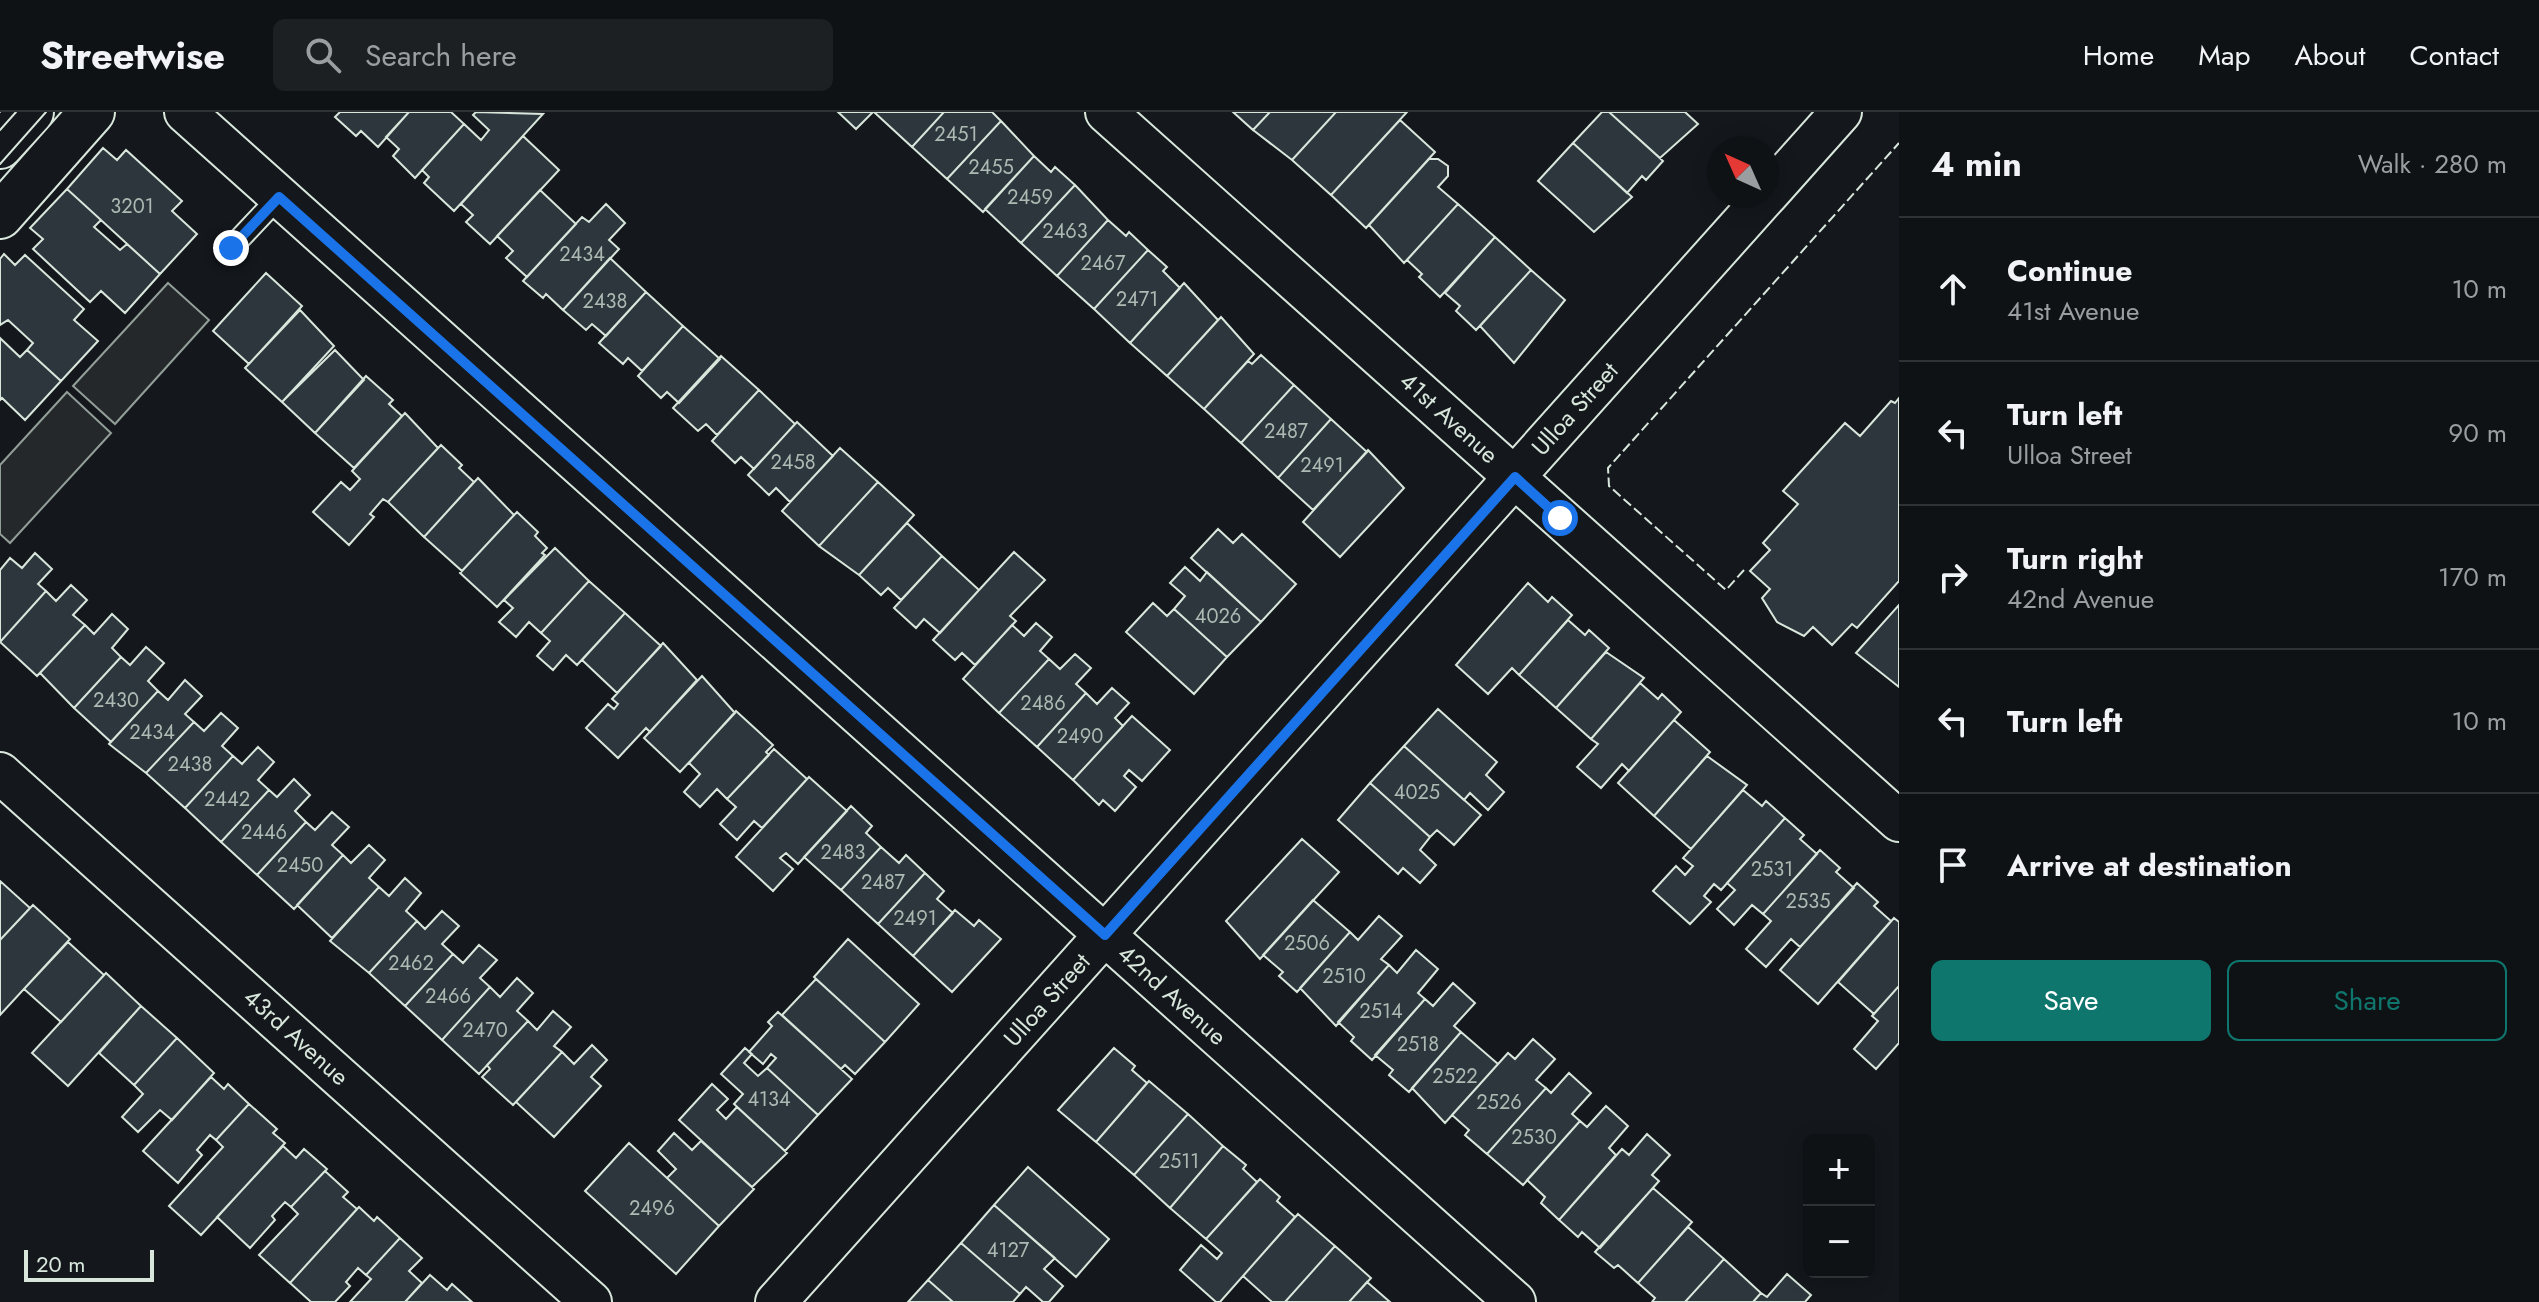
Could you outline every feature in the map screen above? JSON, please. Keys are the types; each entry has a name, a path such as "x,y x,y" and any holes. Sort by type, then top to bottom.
{"street":[{"path":"0,146 31,112"},
{"path":"0,216 92,112"},
{"name":"42nd Avenue","path":"185,112 1515,1302"},
{"name":"41st Avenue","path":"1106,112 1899,821"},
{"name":"Ulloa Street","path":"1779,181 1841,112"},
{"name":"Ulloa Street","path":"776,1302 1754,208"},
{"name":"43rd Avenue","path":"0,773 591,1302"}],"lane":[{"path":"231,248 279,197"}],"shaded area":[{"path":"168,283 209,320 115,424 73,386"},
{"path":"67,392 111,433 10,543 0,534 0,465"}],"building":[{"path":"340,112 409,112 378,147 361,131 356,136 335,117"},
{"path":"409,112 451,112 464,124 415,178 393,156 399,149 386,137"},
{"path":"476,112 543,114 454,211 424,183 429,177 422,170 464,124 481,140 489,130 473,115"},
{"path":"838,112 873,112 856,129"},
{"path":"874,112 944,112 912,147"},
{"path":"944,112 992,112 1001,121 947,179 912,147"},
{"path":"1233,112 1270,112 1253,130"},
{"path":"1270,112 1336,112 1292,160 1253,130"},
{"path":"1336,112 1407,112 1331,195 1292,160"},
{"path":"1602,112 1609,112 1663,161 1646,180 1642,176 1627,193 1573,143"},
{"path":"1609,112 1685,112 1698,124 1660,158"},
{"path":"1400,120 1435,152 1366,228 1331,195"},
{"path":"1001,121 1034,156 983,212 947,179"},
{"path":"523,136 559,170 490,244 466,222 473,215 461,204"},
{"path":"1573,143 1632,197 1594,232 1538,181"},
{"path":"103,148 117,160 126,150 182,201 172,211 197,234 160,274 67,189"},
{"path":"1034,156 1051,172 1055,167 1075,185 1021,243 985,209"},
{"path":"1429,159 1438,159 1448,166 1448,176 1438,187 1458,204 1404,263 1369,225"},
{"path":"1075,185 1108,220 1057,276 1021,243"},
{"path":"67,189 101,220 94,227 120,250 127,244 160,274 125,313 101,291 90,302 33,249 43,239 30,228"},
{"path":"540,190 576,224 527,277 506,258 513,251 497,236"},
{"path":"606,204 625,223 609,240 619,249 563,310 546,294 543,298 523,281 582,217 589,222"},
{"path":"1458,204 1495,237 1440,297 1407,260"},
{"path":"1108,220 1126,236 1129,232 1148,250 1094,309 1057,276"},
{"path":"1495,237 1531,270 1476,330 1456,311 1460,306 1445,293"},
{"path":"1148,250 1167,267 1163,271 1180,288 1130,343 1094,309"},
{"path":"4,254 15,265 25,255 84,309 74,320 98,341 61,381 27,350 33,343 8,320 0,325 0,259"},
{"path":"610,258 646,292 606,336 592,324 586,330 563,310"},
{"path":"1531,270 1565,300 1514,363 1480,326"},
{"path":"266,273 302,306 249,364 213,331"},
{"path":"1184,283 1218,320 1167,376 1130,343"},
{"path":"646,292 683,326 642,371 628,358 623,364 599,343"},
{"path":"300,310 334,346 282,402 245,368"},
{"path":"1221,317 1254,354 1204,409 1167,376"},
{"path":"683,326 720,359 679,403 667,392 661,398 638,376"},
{"path":"0,338 20,357 27,350 61,381 25,420 2,398 0,400"},
{"path":"335,350 364,380 315,433 282,402"},
{"path":"1261,355 1294,385 1241,443 1204,409 1248,361 1252,364"},
{"path":"721,356 759,390 717,435 706,424 698,431 673,408"},
{"path":"366,376 393,400 389,404 402,416 354,468 315,433"},
{"path":"1294,385 1331,419 1278,478 1241,443"},
{"path":"759,390 795,424 754,469 741,457 735,463 712,441"},
{"path":"1899,398 1899,581 1857,628 1852,624 1832,645 1813,627 1804,636 1777,622 1762,598 1770,589 1750,571 1770,550 1763,543 1798,504 1783,491 1845,423 1860,436 1891,401 1895,403"},
{"path":"405,413 438,448 388,502 383,499 370,514 374,517 349,545 313,512 341,482 350,490 360,479 352,471"},
{"path":"1331,419 1367,452 1313,510 1278,478"},
{"path":"797,422 833,456 790,502 776,488 769,495 748,475"},
{"path":"441,445 474,482 424,537 388,502"},
{"path":"840,448 878,482 819,546 782,511"},
{"path":"1368,450 1404,488 1340,557 1303,522"},
{"path":"478,478 514,515 462,571 424,537"},
{"path":"878,482 914,515 859,575 819,546"},
{"path":"517,512 538,532 535,536 547,548 542,553 545,555 497,607 460,573"},
{"path":"907,523 942,556 901,600 888,588 881,595 859,575"},
{"path":"1218,529 1233,543 1242,534 1296,584 1261,622 1191,558"},
{"path":"555,548 589,581 541,633 529,622 516,637 499,622 513,608 504,600"},
{"path":"1014,552 1045,580 1010,616 1016,621 975,665 962,653 955,660 933,640"},
{"path":"35,553 52,569 38,584 46,591 0,642 0,570 10,558 22,568"},
{"path":"942,556 979,590 940,633 924,619 916,628 894,608"},
{"path":"1185,567 1200,581 1207,572 1261,622 1227,657 1174,609 1185,596 1170,583"},
{"path":"589,581 625,613 577,665 566,655 553,670 537,656 550,641 541,633"},
{"path":"1528,583 1548,602 1552,597 1572,615 1519,675 1512,668 1488,694 1456,665"},
{"path":"71,585 87,600 73,615 85,625 37,676 0,642 46,591 56,601"},
{"path":"1153,603 1167,616 1174,609 1227,657 1194,694 1126,632"},
{"path":"1899,605 1899,687 1856,653"},
{"path":"625,613 661,646 617,693 582,660"},
{"path":"112,614 128,629 112,648 121,657 74,708 40,673 85,625 94,634"},
{"path":"1568,620 1585,635 1589,630 1609,648 1556,708 1519,675"},
{"path":"1036,623 1052,637 1040,651 1049,659 999,713 963,679 1012,625 1024,636"},
{"path":"663,643 697,680 650,732 646,728 618,758 586,728 608,704 614,709 618,704 612,699"},
{"path":"146,647 164,663 148,681 158,691 111,742 74,708 121,657 130,665"},
{"path":"1606,652 1644,678 1591,739 1556,708"},
{"path":"1075,654 1091,668 1076,684 1086,693 1037,747 999,713 1049,659 1060,669"},
{"path":"702,676 735,713 680,772 644,738"},
{"path":"185,680 202,696 185,714 194,722 146,773 109,744 158,691 168,700"},
{"path":"1640,683 1658,699 1662,694 1681,712 1629,771 1622,764 1601,788 1577,767 1598,744 1591,739"},
{"path":"1112,688 1129,703 1115,718 1123,726 1073,780 1037,747 1086,693 1097,704"},
{"path":"1438,709 1497,762 1486,775 1504,792 1488,810 1470,793 1464,800 1404,746"},
{"path":"736,711 773,745 766,752 769,755 727,799 717,789 700,807 684,792 700,774 689,763"},
{"path":"221,713 238,728 222,746 233,756 185,808 146,773 194,722 204,731"},
{"path":"1132,716 1170,750 1142,781 1129,770 1124,776 1136,787 1115,811 1103,800 1099,805 1073,780"},
{"path":"1674,720 1710,752 1654,816 1618,783"},
{"path":"1404,746 1481,815 1454,845 1437,830 1430,837 1370,783"},
{"path":"258,747 274,762 258,780 269,790 221,842 185,808 233,756 242,764"},
{"path":"774,749 807,779 762,828 754,821 737,840 720,824 736,807 727,799"},
{"path":"1707,756 1747,785 1691,849 1654,816"},
{"path":"809,777 847,811 798,864 786,853 780,858 793,869 773,891 736,857"},
{"path":"294,779 310,795 295,811 306,822 257,875 221,842 269,790 277,797"},
{"path":"1370,783 1430,837 1420,850 1436,865 1420,883 1403,868 1398,874 1338,820"},
{"path":"1743,790 1762,806 1766,801 1785,818 1721,890 1714,884 1704,896 1711,902 1690,924 1653,891 1676,866 1685,875 1693,866 1683,858"},
{"path":"851,806 872,826 866,833 881,847 841,890 804,857"},
{"path":"332,812 349,827 332,845 343,855 294,909 257,875 306,822 315,830"},
{"path":"1785,818 1804,835 1800,839 1817,854 1763,914 1752,905 1734,925 1717,909 1735,890 1727,883"},
{"path":"1302,839 1339,872 1260,959 1226,921"},
{"path":"369,845 385,860 369,878 379,887 332,938 297,905 343,855 351,863"},
{"path":"881,847 899,863 906,855 925,873 878,924 841,890"},
{"path":"1820,850 1840,868 1836,872 1854,888 1800,947 1791,939 1766,967 1746,949 1771,921 1763,914"},
{"path":"925,873 944,891 937,899 953,913 913,956 878,924"},
{"path":"405,878 421,893 406,911 417,921 369,973 330,941 379,887 389,896"},
{"path":"0,881 30,908 0,940"},
{"path":"1857,883 1878,902 1874,906 1891,921 1818,1004 1780,970"},
{"path":"1313,900 1350,932 1297,992 1279,976 1283,972 1263,955"},
{"path":"33,905 70,939 0,1015 0,940"},
{"path":"955,910 974,926 979,920 1001,939 952,992 913,956"},
{"path":"442,911 459,926 442,944 453,954 405,1006 369,973 417,921 425,929"},
{"path":"1379,916 1402,936 1381,959 1389,965 1336,1026 1300,988 1350,932 1358,940"},
{"path":"1894,918 1899,922 1899,986 1874,1014 1838,982"},
{"path":"848,939 919,1004 885,1042 814,977"},
{"path":"68,942 104,975 61,1022 24,989"},
{"path":"479,945 497,960 480,978 490,987 442,1040 405,1006 453,954 463,963"},
{"path":"1416,950 1438,969 1418,993 1425,999 1372,1060 1351,1041 1354,1037 1338,1022 1389,965 1397,973"},
{"path":"106,973 141,1006 68,1086 32,1053"},
{"path":"517,978 533,993 517,1011 528,1021 479,1074 442,1040 490,987 500,997"},
{"path":"816,979 885,1042 855,1074 845,1065 841,1069 782,1015"},
{"path":"1453,983 1475,1003 1454,1026 1461,1032 1409,1092 1389,1075 1393,1070 1375,1055 1425,999 1433,1006"},
{"path":"1899,986 1899,1043 1876,1069 1854,1049 1878,1021 1872,1016"},
{"path":"141,1006 177,1038 134,1085 99,1053"},
{"path":"553,1011 571,1027 554,1046 562,1052 513,1105 482,1077 490,1069 487,1065 528,1021 537,1030"},
{"path":"778,1012 852,1079 818,1115 767,1068 776,1058 771,1054 763,1064 749,1052 772,1026 768,1022"},
{"path":"1461,1032 1498,1064 1445,1123 1412,1088"},
{"path":"177,1038 214,1073 172,1120 160,1110 138,1132 122,1117 143,1094 134,1085"},
{"path":"1533,1039 1555,1059 1536,1080 1546,1088 1487,1154 1465,1135 1469,1130 1452,1115 1508,1053 1515,1059"},
{"path":"592,1045 607,1060 591,1077 601,1086 554,1137 516,1102 562,1052 574,1064"},
{"path":"745,1048 752,1054 744,1063 758,1076 767,1068 818,1115 785,1151 734,1104 743,1094 721,1074"},
{"path":"1114,1048 1135,1066 1132,1070 1147,1083 1096,1142 1058,1110"},
{"path":"1569,1073 1591,1093 1572,1114 1580,1121 1523,1185 1487,1154 1546,1088 1551,1093"},
{"path":"211,1077 224,1089 228,1084 249,1104 216,1140 210,1135 197,1150 202,1155 178,1183 143,1151"},
{"path":"1149,1081 1188,1114 1134,1175 1096,1142"},
{"path":"712,1084 728,1099 717,1110 726,1119 737,1107 787,1153 752,1187 679,1120"},
{"path":"249,1104 277,1129 273,1133 285,1143 201,1235 169,1206 223,1147 216,1140"},
{"path":"1606,1106 1628,1126 1609,1148 1616,1155 1559,1220 1541,1203 1545,1197 1527,1180 1580,1121 1587,1127"},
{"path":"1188,1114 1223,1146 1170,1208 1134,1175"},
{"path":"674,1133 692,1150 701,1141 754,1189 719,1226 667,1178 676,1169 658,1151"},
{"path":"1647,1134 1670,1155 1652,1175 1659,1181 1600,1248 1582,1232 1578,1237 1559,1220 1622,1149 1629,1155"},
{"path":"629,1143 719,1226 676,1274 585,1191"},
{"path":"283,1146 296,1158 304,1149 327,1169 291,1207 285,1202 272,1216 275,1220 250,1248 217,1217"},
{"path":"1223,1146 1246,1165 1243,1169 1257,1182 1206,1239 1170,1208"},
{"path":"1028,1167 1109,1239 1076,1277 994,1205"},
{"path":"325,1171 348,1192 343,1197 357,1209 290,1283 259,1255 298,1214 291,1207"},
{"path":"1260,1179 1280,1197 1277,1201 1295,1217 1220,1302 1216,1302 1180,1270 1201,1245 1217,1259 1222,1253 1206,1239"},
{"path":"1653,1188 1692,1222 1638,1283 1618,1265 1614,1268 1595,1252"},
{"path":"994,1205 1055,1258 1044,1269 1063,1286 1049,1302 1043,1302 1026,1287 1020,1294 961,1243"},
{"path":"359,1207 374,1221 377,1217 400,1238 366,1275 358,1268 346,1282 350,1286 335,1302 311,1302 290,1283"},
{"path":"1298,1214 1335,1246 1285,1302 1272,1302 1243,1276"},
{"path":"1688,1227 1724,1259 1685,1302 1652,1302 1655,1298 1638,1283"},
{"path":"400,1238 422,1258 409,1271 422,1283 405,1302 350,1302 371,1279 366,1275"},
{"path":"961,1243 1020,1294 1013,1302 953,1302 928,1280"},
{"path":"1335,1246 1371,1278 1349,1302 1285,1302"},
{"path":"1724,1259 1761,1293 1753,1302 1685,1302"},
{"path":"1787,1274 1811,1295 1805,1302 1753,1302 1761,1293 1767,1297"},
{"path":"430,1275 447,1290 452,1284 472,1302 405,1302"},
{"path":"928,1280 953,1302 908,1302"},
{"path":"1367,1282 1390,1302 1349,1302"}],"tram line":[{"path":"0,130 16,112"},
{"path":"0,164 46,112"}],"fence":[{"path":"1744,570 1726,590 1609,486 1608,468 1899,143"}],"route":[{"path":"231,248 279,197 1105,935 1515,477 1560,518"}]}
